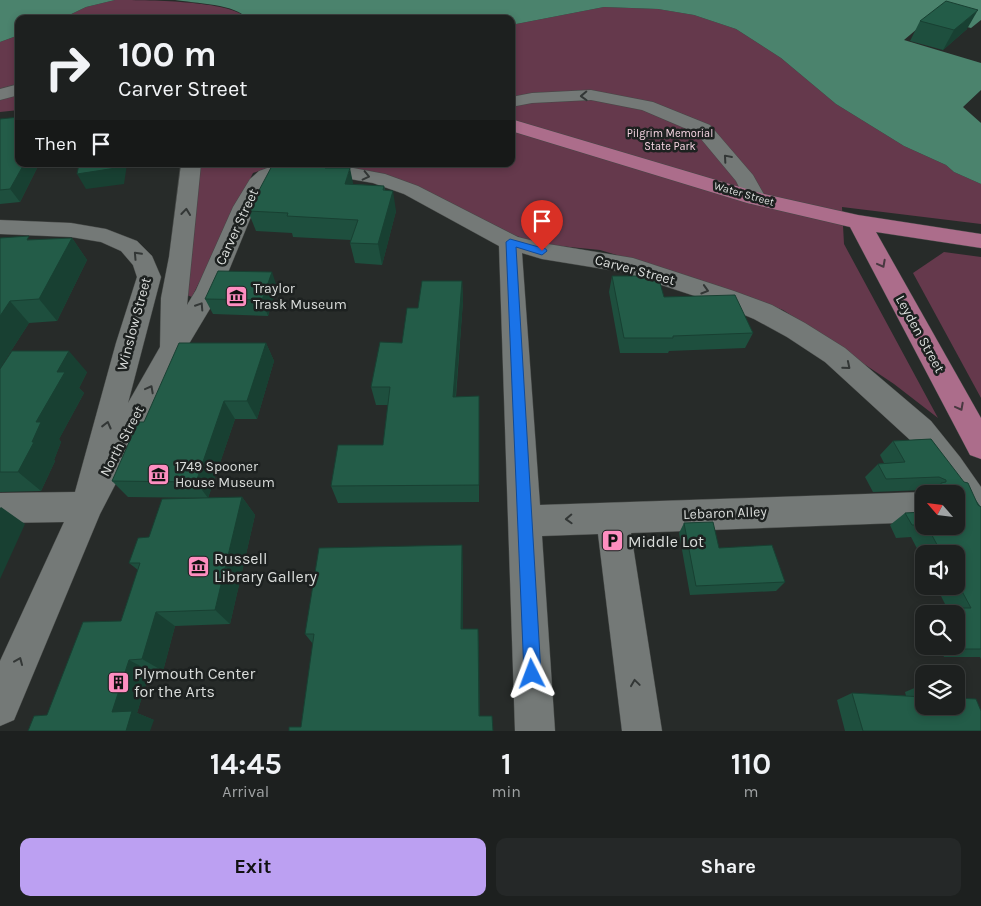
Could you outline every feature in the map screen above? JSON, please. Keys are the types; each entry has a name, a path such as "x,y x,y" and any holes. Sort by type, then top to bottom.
{"main road":[{"name":"Water Street","path":"515,126 754,198 858,222 981,241"},
{"name":"Leyden Street","path":"858,222 981,446"}],"street":[{"path":"0,95 15,90"},
{"path":"515,101 532,98 591,95 648,106 703,129 746,179 754,198"},
{"name":"North Street","path":"0,706 86,507 173,347 174,298 181,257 191,167"},
{"name":"Carver Street","path":"173,347 208,292 244,208 257,183 266,175 281,168 296,167"},
{"name":"Carver Street","path":"316,167 378,178 411,190 510,242 542,251 625,264 725,297 763,312 835,355 920,430 949,466 971,509"},
{"name":"Winslow Street","path":"0,227 71,230 106,236 129,246 144,262 149,277 129,343 86,507"},
{"path":"510,242 526,521 535,731"},
{"path":"0,508 86,507"},
{"name":"Lebaron Alley","path":"526,521 915,507"},
{"path":"612,518 642,731"}],"green space":[{"path":"115,0 186,2 225,8 242,15 69,15 86,7"},
{"name":"Pilgrim Memorial State Park","path":"604,7 658,9 694,15 736,29 781,58 836,104 904,146 946,165 954,172 981,184 981,224 842,207 844,244 938,418 894,384 783,310 697,279 600,250 539,244 497,229 406,182 327,167 515,167 515,24"},
{"path":"15,36 15,110 0,112 0,42"},
{"path":"194,167 270,167 253,173 192,297 181,293"},
{"path":"944,252 981,257 981,398 913,273"}],"shaded area":[{"path":"0,0 115,0 86,7 69,15 15,15 15,36 0,42"},
{"path":"175,0 981,0 981,20 971,28 930,18 904,40 981,63 981,90 963,107 981,123 981,184 954,172 946,165 904,146 836,104 781,58 736,29 694,15 658,9 604,7 515,24 515,15 243,15 225,7"}],"building":[{"path":"946,1 978,10 954,30 920,21"},
{"path":"15,117 15,167 22,167 10,189 0,190 0,119"},
{"path":"78,167 116,167 116,168 77,174"},
{"path":"271,167 350,168 345,184 384,186 383,190 393,191 378,244 350,243 358,220 287,216 288,213 248,211"},
{"path":"29,236 27,240 72,238 39,299 10,301 0,316 0,238"},
{"path":"218,271 272,272 262,300 205,299"},
{"path":"612,276 658,276 664,297 735,295 753,333 673,336 673,338 624,338"},
{"path":"422,281 462,281 453,397 479,396 479,485 331,486 338,445 383,445 390,387 371,387 380,342 402,343 407,308 418,308"},
{"path":"179,343 266,343 247,401 224,401 196,482 112,481 138,422 144,422"},
{"path":"12,351 69,351 57,372 65,372 36,422 41,422 32,442 34,442 18,472 0,472 0,369"},
{"path":"931,439 964,482 968,483 978,505 981,507 981,649 965,649 965,608 971,608 964,595 965,545 937,545 932,535 965,535 965,485 941,485 946,480 939,477 886,479 878,464 905,462 893,441"},
{"path":"242,497 215,610 156,612 142,659 129,660 112,712 132,711 126,731 28,731 34,716 47,715 83,622 121,621 140,563 129,563 138,538 149,537 162,499"},
{"path":"915,512 915,525 912,525 905,513"},
{"path":"713,522 719,548 772,545 785,582 696,586 684,523"},
{"path":"462,545 461,629 478,629 479,716 492,716 493,731 289,731 289,727 301,727 314,634 305,634 319,548"},
{"path":"852,693 915,696 915,715 965,715 965,698 976,699 981,711 981,731 863,731"}],"place":[{"name":"Traylor Trask Museum","path":"237,296"},
{"name":"1749 Spooner House Museum","path":"159,474"},
{"name":"Middle Lot","path":"612,541"},
{"name":"Russell Library Gallery","path":"198,567"},
{"name":"Plymouth Center for the Arts","path":"118,682"}],"route":[{"path":"532,674 522,440 510,242 542,251"}]}
